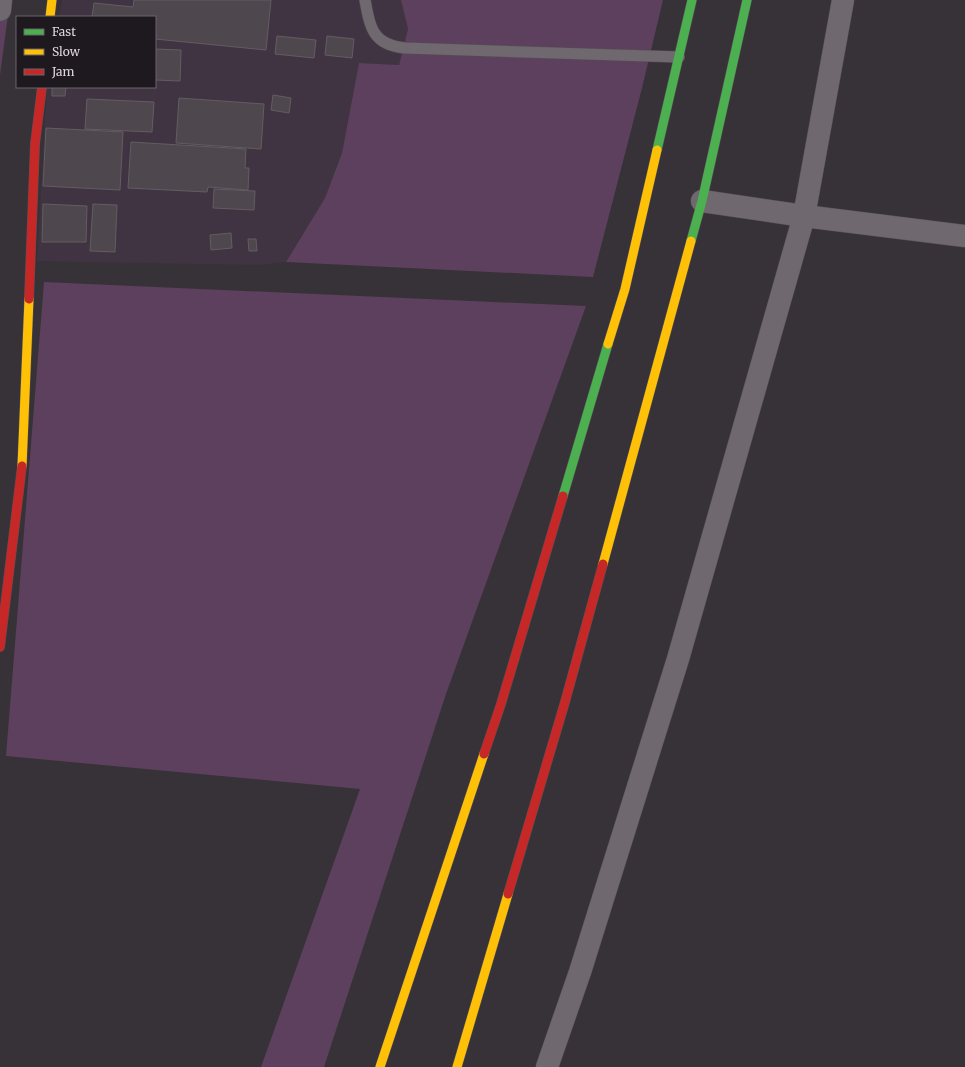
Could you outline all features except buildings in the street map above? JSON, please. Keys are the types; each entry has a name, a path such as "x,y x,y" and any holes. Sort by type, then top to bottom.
{"main road":[{"path":"50,16 52,0"},
{"path":"380,1067 501,704 620,304 692,0"},
{"path":"457,1067 565,702 702,201 747,0"},
{"path":"0,647 22,463 35,144 42,88"}],"street":[{"path":"0,10 1,0"},
{"path":"547,1067 580,972 678,660 804,216 843,0"},
{"path":"702,201 804,216 965,236"}],"lane":[{"path":"365,0 370,25 373,31 386,43 395,47 679,57"}],"shaded area":[{"path":"0,0 10,0 0,75"},
{"path":"62,0 401,0 408,29 399,65 359,63 342,153 325,198 286,262 259,265 37,261 47,88 156,88 156,16 59,16"},
{"path":"401,0 663,0 642,88 593,277 286,262 325,198 342,153 359,63 399,65 408,29"},
{"path":"44,282 586,306 446,694 324,1067 261,1067 360,789 6,756"}],"traffic: fast":[{"path":"657,150 692,0"},
{"path":"691,241 702,201 747,0"},
{"path":"563,496 608,344"}],"traffic: slow":[{"path":"50,16 52,0"},
{"path":"608,344 625,289 657,150"},
{"path":"603,564 691,241"},
{"path":"22,466 29,299"},
{"path":"380,1067 484,754"},
{"path":"457,1067 508,894"}],"traffic: jam":[{"path":"29,299 35,144 42,88"},
{"path":"0,647 22,466"},
{"path":"484,754 501,704 563,496"},
{"path":"508,894 565,702 603,564"}]}
